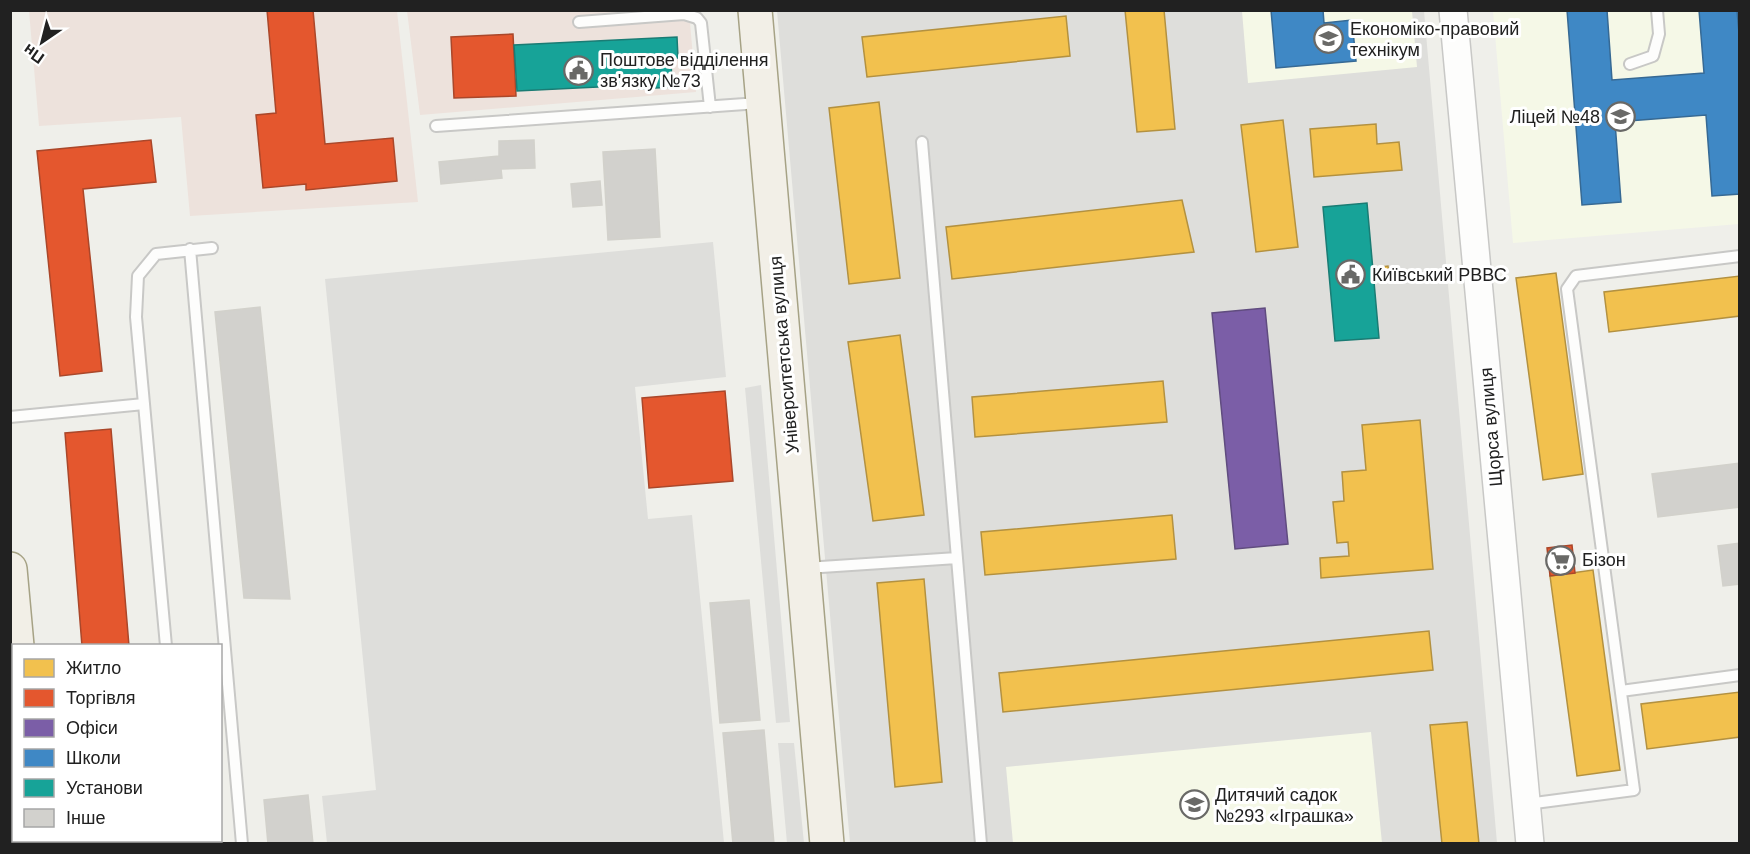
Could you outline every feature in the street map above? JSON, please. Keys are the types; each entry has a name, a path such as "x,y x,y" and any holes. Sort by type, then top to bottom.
{"main road":[{"name":"Університетська вулиця","path":"755,10 827,843"},
{"path":"10,570 17,644"}],"street":[{"name":"Щорса вулиця","path":"1452,10 1530,843"}],"lane":[{"path":"1630,64 1653,56 1659,34 1657,10"},
{"path":"579,22 684,14 697,18 701,23 710,107"},
{"path":"436,126 762,103"},
{"path":"922,142 981,843"},
{"path":"166,644 136,317 138,276 156,254 212,248"},
{"path":"190,249 242,843"},
{"path":"1526,804 1634,790 1567,289 1575,276 1740,256"},
{"path":"10,417 144,404"},
{"path":"803,568 957,558"},
{"path":"1622,691 1740,675"}],"shaded area":[{"path":"29,11 397,11 418,202 190,216 181,117 39,126"},
{"path":"407,11 689,11 696,92 420,115"},
{"path":"777,11 1424,11 1497,843 850,843"},
{"name":"Економіко-правовий технікум","path":"1242,11 1412,11 1417,67 1248,83"},
{"name":"Ліцей №48","path":"1493,11 1739,11 1739,224 1513,243"},
{"path":"713,242 726,377 635,387 648,519 692,515 724,843 327,843 322,796 376,790 325,279"},
{"path":"761,385 790,722 776,723 745,388"},
{"name":"Дитячий садок №293 «Іграшка»","path":"1371,732 1382,843 1013,843 1006,767"},
{"path":"778,743 794,743 804,843 787,843"}],"building: Житло":[{"path":"1125,10 1164,10 1175,129 1137,132"},
{"path":"1066,16 1070,56 867,77 862,37"},
{"path":"879,102 900,278 849,284 829,108"},
{"path":"1283,120 1298,247 1256,252 1241,125"},
{"path":"1376,124 1377,144 1399,142 1402,170 1314,177 1310,129"},
{"path":"1182,200 1194,252 952,279 946,227"},
{"path":"1388,266 1390,281 1374,282 1373,268"},
{"path":"1556,273 1583,474 1543,480 1516,278"},
{"path":"1740,276 1740,316 1609,332 1604,292"},
{"path":"900,335 924,515 873,521 848,342"},
{"path":"1163,381 1167,422 975,437 972,397"},
{"path":"1420,420 1433,569 1321,578 1320,558 1349,556 1348,542 1337,543 1333,502 1344,501 1342,472 1366,470 1362,425"},
{"path":"1172,515 1176,559 985,575 981,532"},
{"path":"1593,570 1620,770 1577,776 1550,576"},
{"path":"924,579 942,782 895,787 877,583"},
{"path":"1429,631 1433,670 1003,712 999,673"},
{"path":"1740,692 1740,737 1647,749 1641,704"},
{"path":"1467,722 1479,844 1442,844 1430,725"}],"building: Торгівля":[{"path":"267,10 313,10 325,144 393,138 397,181 306,190 306,184 263,188 256,115 276,113"},
{"path":"513,34 516,96 454,98 451,37"},
{"path":"151,140 156,182 83,189 102,371 60,376 37,151"},
{"path":"725,391 733,481 649,488 642,398"},
{"path":"111,429 129,644 82,644 65,433"},
{"name":"Бізон","path":"1572,545 1575,573 1550,576 1547,548"}],"building: Офіси":[{"path":"1265,308 1288,544 1235,549 1212,313"}],"building: Школи":[{"path":"1271,10 1323,10 1324,23 1352,20 1356,61 1276,68"},
{"path":"1567,10 1607,10 1612,80 1704,73 1699,10 1737,10 1740,45 1740,194 1712,196 1706,115 1615,122 1621,202 1582,205"}],"building: Установи":[{"path":"677,37 678,58 671,58 672,87 639,89 639,85 517,91 514,45"},
{"name":"Київський РВВС","path":"1367,203 1379,338 1335,341 1323,207"}],"building: Інше":[{"path":"534,140 535,168 501,169 502,178 441,184 439,162 499,156 499,141"},
{"path":"655,149 660,237 608,240 603,152"},
{"path":"600,181 602,205 573,207 571,184"},
{"path":"260,307 290,599 244,598 215,312"},
{"path":"1740,463 1740,507 1658,517 1652,474"},
{"path":"1740,543 1740,584 1723,586 1718,546"},
{"path":"749,600 760,720 720,723 710,603"},
{"path":"764,730 774,844 733,844 723,733"},
{"path":"308,795 313,844 268,844 264,800"},
{"path":"106,842 150,842 150,844 106,844"}],"place":[{"name":"Економіко-правовий технікум","path":"1329,39"},
{"name":"Поштове відділення зв'язку №73","path":"579,70"},
{"name":"Ліцей №48","path":"1621,117"},
{"name":"Київський РВВС","path":"1351,275"},
{"name":"Бізон","path":"1561,560"},
{"name":"Дитячий садок №293 «Іграшка»","path":"1194,805"}]}
